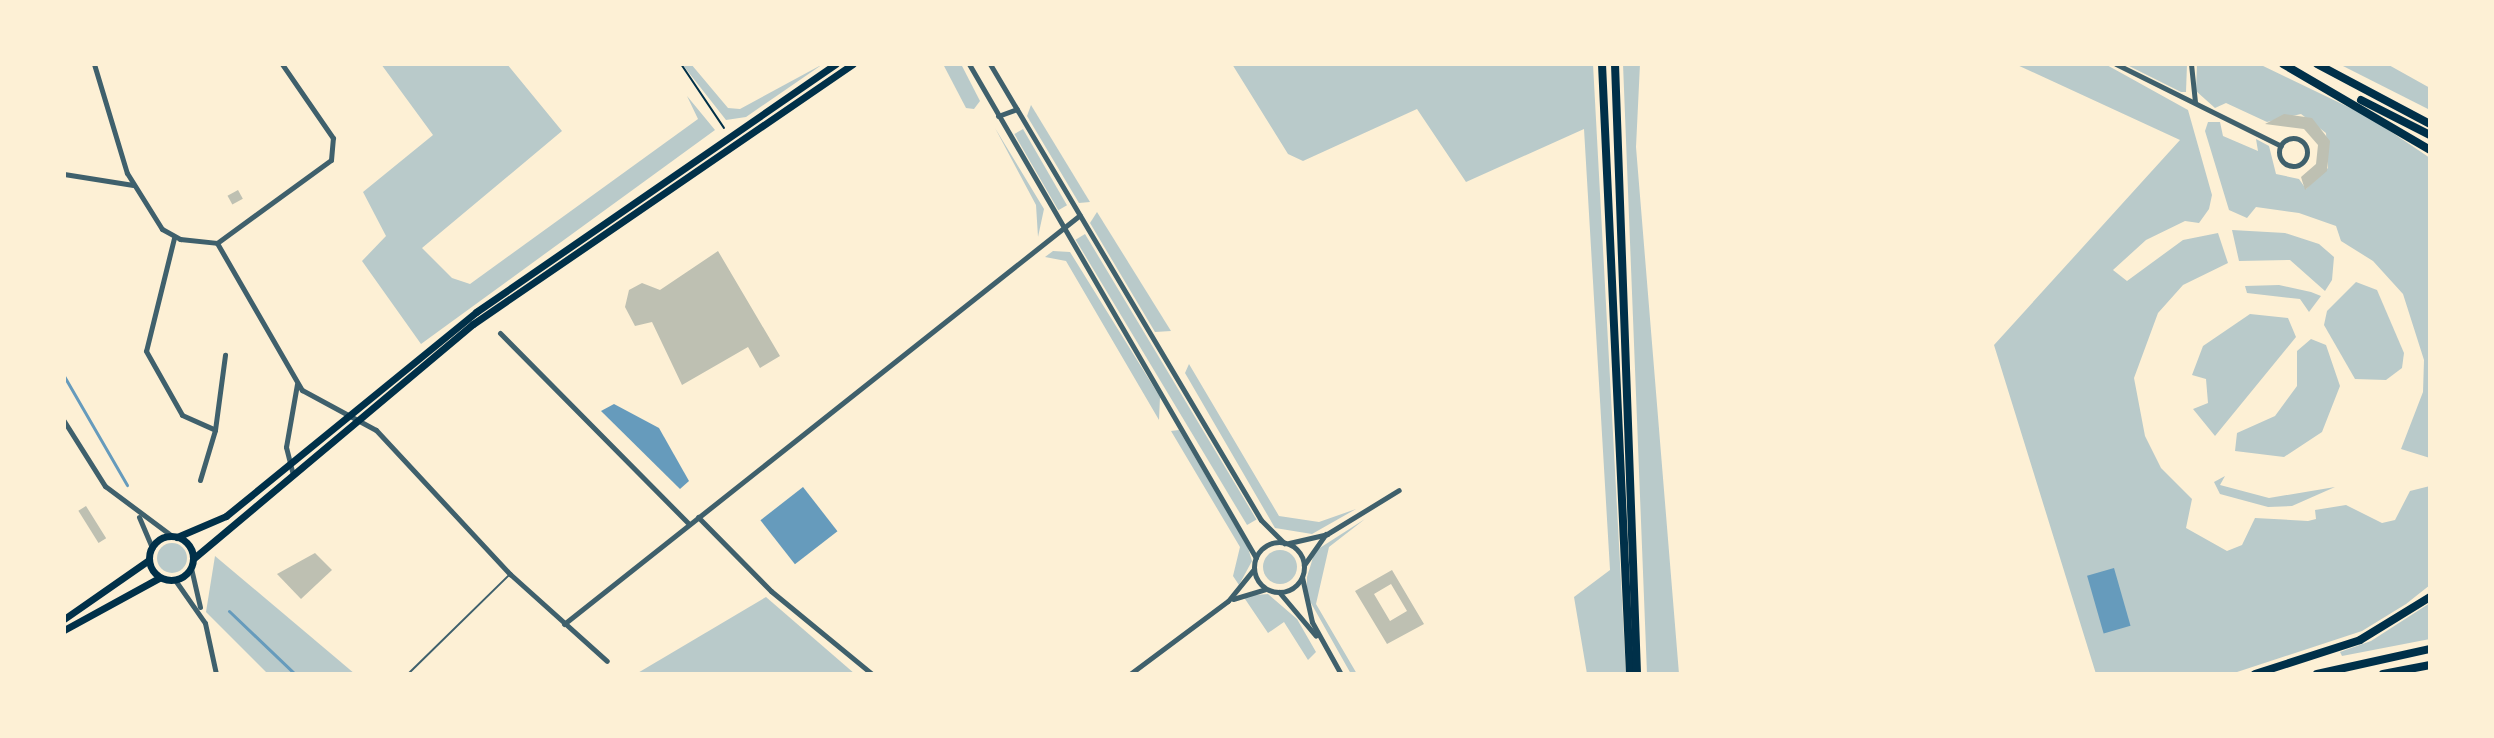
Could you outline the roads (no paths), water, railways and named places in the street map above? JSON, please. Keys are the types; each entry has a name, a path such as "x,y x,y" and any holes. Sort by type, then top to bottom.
{"highway":[{"path":"1602,64 1630,674"},
{"path":"1615,64 1637,674"},
{"path":"2283,64 2430,135"},
{"path":"2317,64 2430,124"},
{"path":"2319,82 2430,150"},
{"path":"2380,96 2430,118"},
{"path":"2255,674 2360,640 2430,597"},
{"path":"2317,674 2430,649"},
{"path":"2383,674 2430,665"}],"main road":[{"path":"64,619 149,560 152,548 174,536 219,520 400,372 729,136 836,64"},
{"path":"64,630 161,578 175,580 191,568 194,558 491,311 853,64"},
{"path":"174,536 194,558"},
{"path":"149,560 161,578"}],"street":[{"path":"94,64 133,185 174,238 217,243 331,160 333,138 282,64"},
{"path":"969,64 1256,558"},
{"path":"990,64 1261,520 1304,565"},
{"path":"2116,64 2281,146 2301,140 2305,159 2287,164 2281,146"},
{"path":"2191,64 2195,103"},
{"path":"998,116 1017,109"},
{"path":"64,174 133,185"},
{"path":"564,624 1080,215"},
{"path":"174,238 146,351 185,418 215,430"},
{"path":"217,243 297,384 376,430 510,574 607,661"},
{"path":"500,333 688,523"},
{"path":"200,480 215,430 225,355"},
{"path":"293,475 288,466 288,404 297,384"},
{"path":"64,421 96,476 146,525 152,548"},
{"path":"1130,674 1228,601 1254,569 1256,558 1267,545 1327,534 1399,490"},
{"path":"123,502 174,536"},
{"path":"698,517 771,591 872,674"},
{"path":"1322,643 1302,576 1304,565 1327,534"},
{"path":"191,568 216,674"},
{"path":"1254,569 1267,589"},
{"path":"1278,592 1302,576"},
{"path":"175,580 205,623"},
{"path":"1228,601 1267,589 1278,592 1322,643 1341,674"}],"lane":[{"path":"408,674 510,574"}],"water":[{"path":"614,404 659,428 689,481 680,489 601,411"},
{"path":"803,487 837,531 795,564 760,520"},
{"path":"2114,568 2131,626 2104,633 2087,576"}],"waterway":[{"path":"64,376 127,485"},
{"path":"229,611 295,674"}]}
